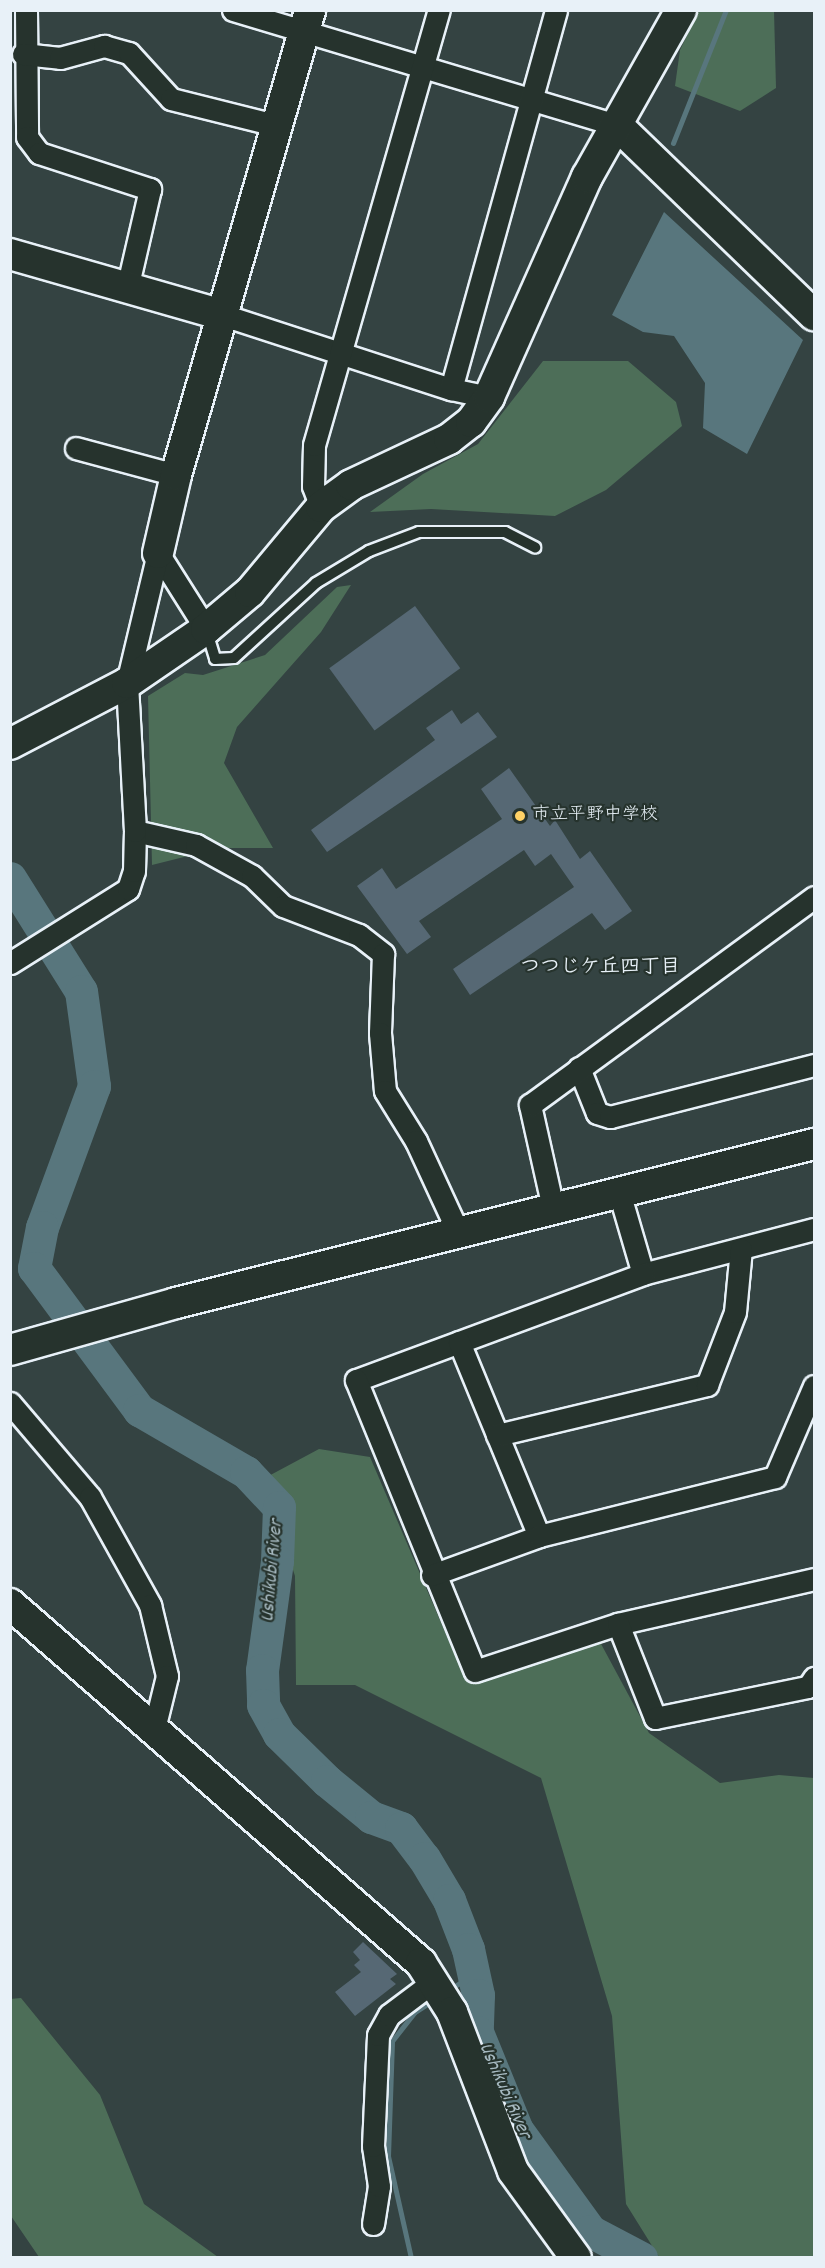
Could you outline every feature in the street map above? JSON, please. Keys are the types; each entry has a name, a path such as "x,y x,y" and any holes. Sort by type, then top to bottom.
{"street":[{"path":"26,10 24,54 27,137 39,153 150,189 127,290"},
{"path":"234,10 307,21 423,67 617,125 814,315"},
{"path":"321,507 313,486 314,445 439,10"},
{"path":"451,389 556,10"},
{"path":"10,744 127,683 206,629 250,592 321,507 351,485 449,439 471,422 489,397 587,177 681,10"},
{"path":"10,963 128,889 134,871 135,831 127,683 176,475 279,126 307,21"},
{"path":"24,54 60,58 104,46 129,53 171,99 279,126"},
{"path":"10,254 341,351 451,389 489,397"},
{"path":"76,448 176,475"},
{"path":"158,553 206,629"},
{"path":"135,831 196,845 252,876 283,906 358,935 383,954 380,1033 385,1091 416,1141 458,1232"},
{"path":"553,1208 530,1105 814,897"},
{"path":"579,1068 597,1113 610,1118 814,1065"},
{"path":"10,1350 119,1317 814,1144"},
{"path":"619,1192 643,1274"},
{"path":"814,1229 643,1274 356,1380 432,1575 475,1671 618,1624 814,1579"},
{"path":"497,1434 707,1385 735,1312 741,1249"},
{"path":"459,1342 538,1536"},
{"path":"432,1575 538,1536 775,1477 814,1386"},
{"path":"10,1403 90,1497 150,1605 167,1676 154,1729"},
{"path":"10,1604 421,1963 452,2012 513,2171 576,2258"},
{"path":"618,1624 655,1718 808,1687 814,1678"},
{"path":"373,2224 379,2186 373,2146 378,2035 389,2015 433,1982"}],"lane":[{"path":"206,629 215,659 234,658 316,583 369,551 419,531 505,532 535,547"}],"green space":[{"path":"699,11 774,11 776,88 740,111 675,86 680,50"},
{"path":"543,361 628,361 676,402 682,426 606,490 555,516 431,509 370,512 423,474 478,444"},
{"path":"351,585 321,632 237,727 224,763 273,848 220,848 152,865 148,696 185,673 203,675 265,655 337,587"},
{"path":"319,1449 370,1457 463,1674 600,1642 649,1733 720,1783 779,1775 814,1778 814,2257 659,2257 626,2204 612,2016 541,1778 355,1685 296,1685 295,1576 263,1479"},
{"path":"21,1998 100,2095 144,2204 218,2257 39,2257 11,2216 10,1999"}],"water":[{"path":"664,212 803,340 747,454 703,428 705,383 674,336 643,332 612,315"}],"building":[{"path":"415,606 460,668 375,731 329,668"},
{"path":"452,710 461,724 478,712 497,737 327,852 311,830 435,740 426,728"},
{"path":"509,768 550,826 555,820 580,859 590,851 632,911 605,930 592,913 470,995 453,969 574,887 551,854 535,866 524,850 419,921 431,937 407,954 357,886 382,868 396,889 502,819 481,789"},
{"path":"363,1942 397,1974 390,1979 396,1984 355,2016 335,1992 361,1972 354,1965 360,1960 353,1952"}],"waterway":[{"path":"673,143 726,10"},
{"name":"Ushikubi River","path":"10,878 81,991 94,1086 42,1227 34,1268 139,1410 246,1472 279,1507 277,1561 262,1670 263,1705 279,1734 327,1781 371,1817 401,1828 424,1858 449,1900 468,1949 478,1995 477,2032 517,2130 590,2231 641,2258"},
{"path":"450,1989 474,1974"},
{"path":"411,2258 388,2156 392,2041 415,2012 435,1999"}],"place":[{"name":"市立平野中学校","path":"520,816"}],"district":[{"name":"つつじケ丘四丁目","path":"600,968"}]}
